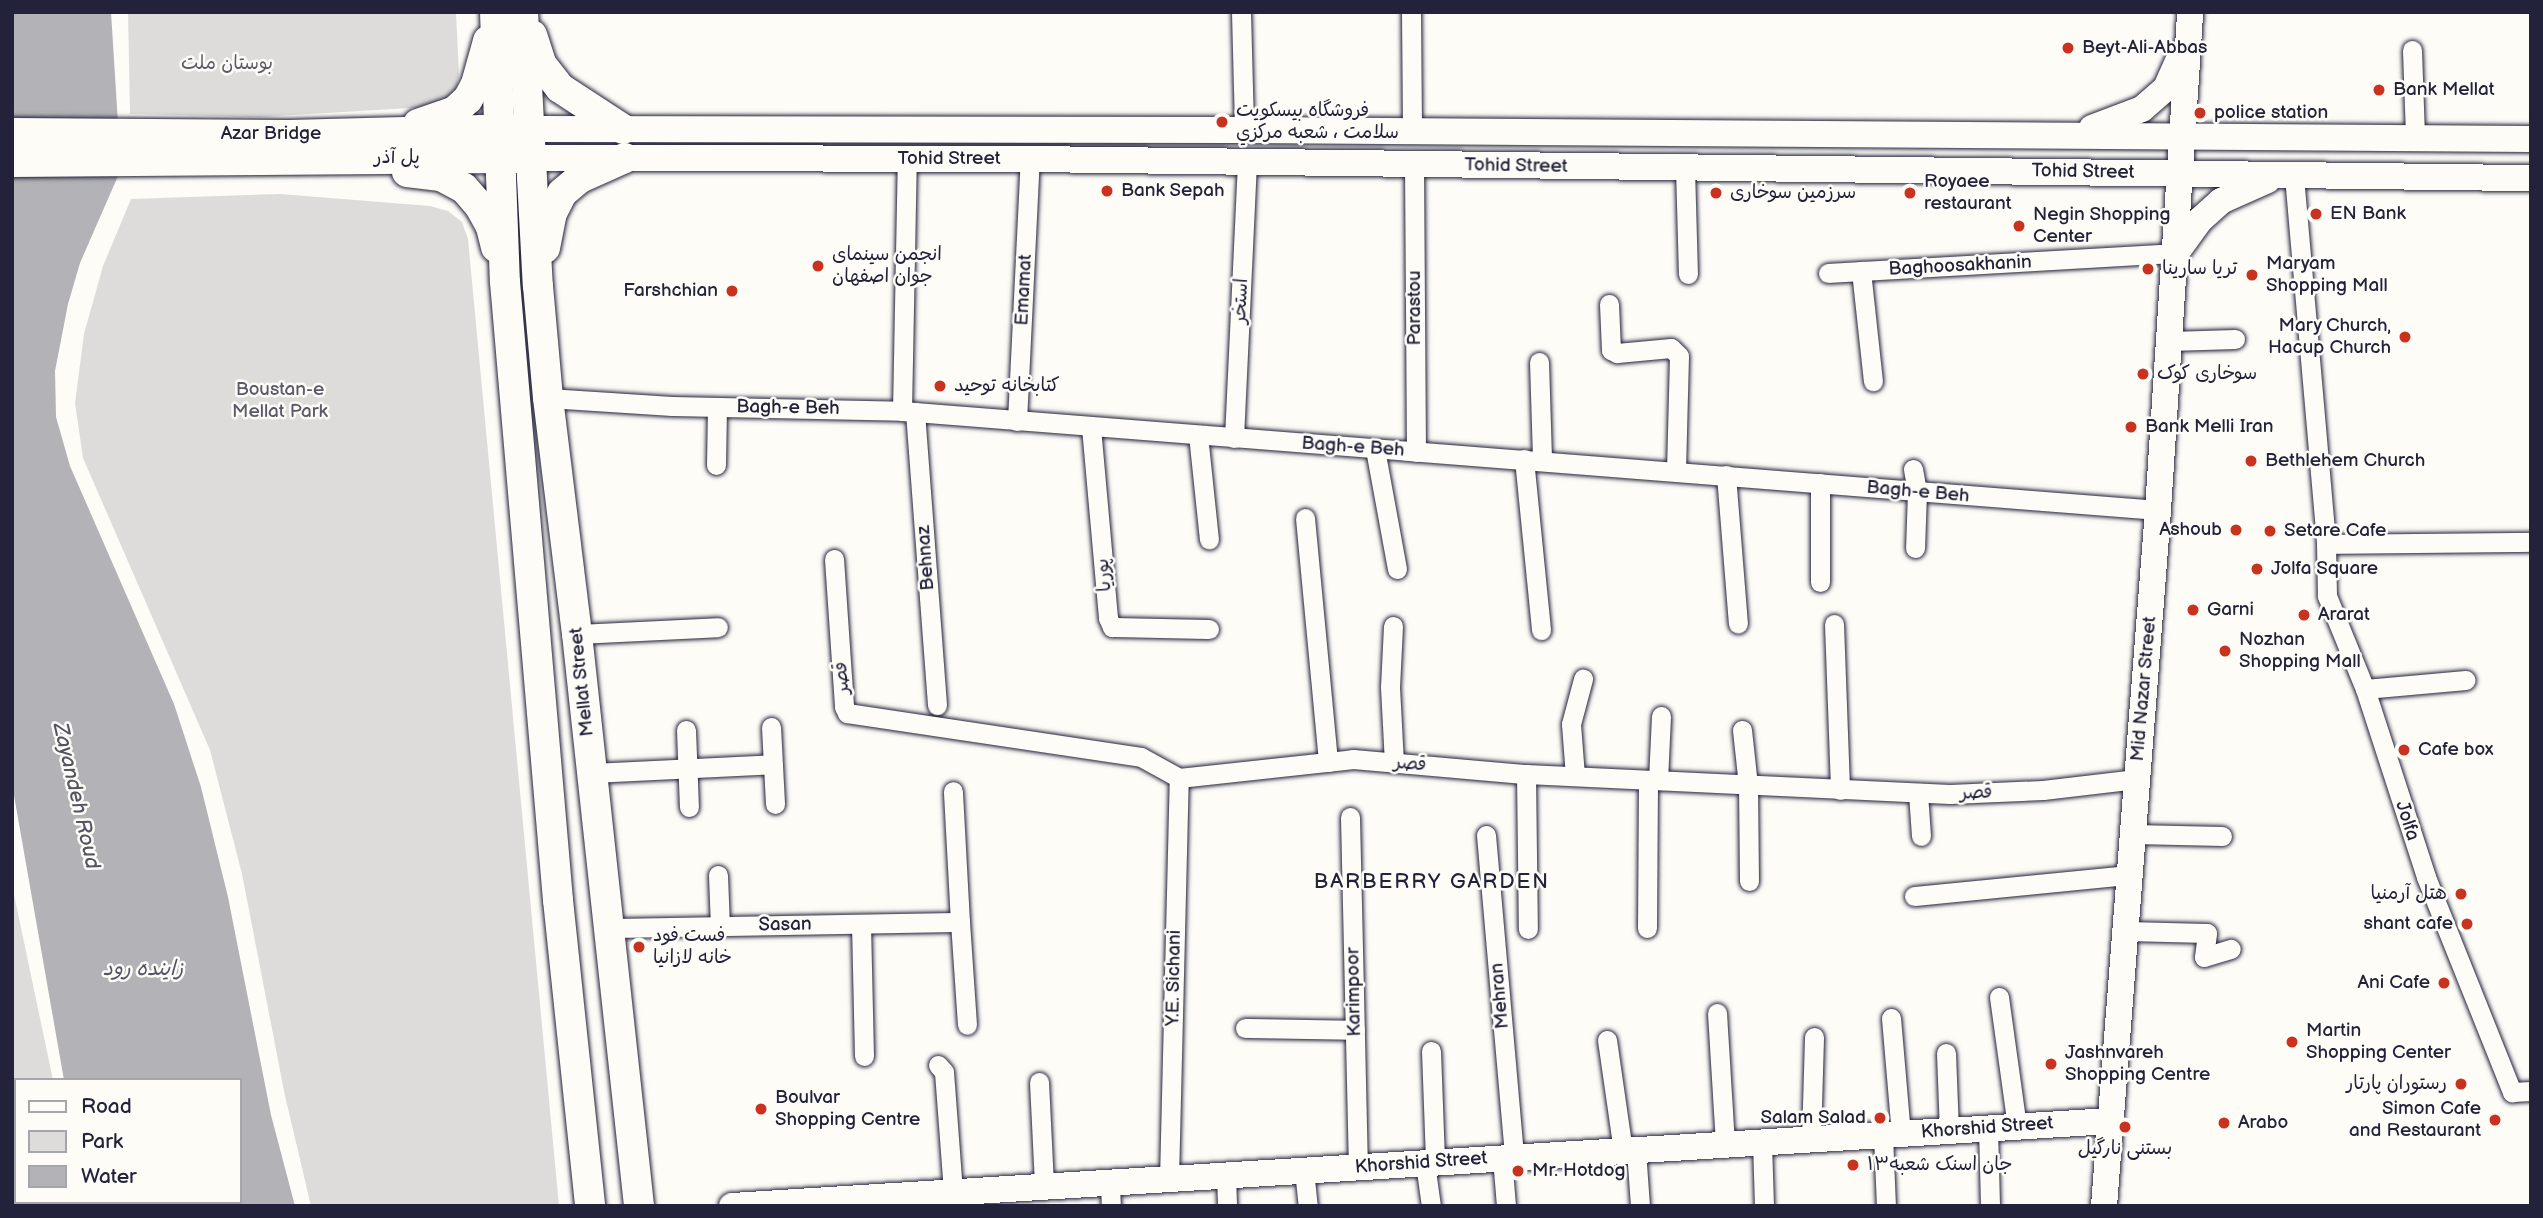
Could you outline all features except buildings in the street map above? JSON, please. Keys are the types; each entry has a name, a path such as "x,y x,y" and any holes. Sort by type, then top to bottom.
{"main road":[{"path":"509,14 559,88 623,129"},
{"path":"381,133 435,119 455,111 468,99 509,14"},
{"path":"509,14 501,144 505,282 558,900 590,1206"},
{"name":"Mellat Street","path":"509,14 531,143 538,286 548,398 577,634 639,1206"},
{"path":"2073,135 2142,109 2166,88 2189,22"},
{"name":"Mid Nazar Street","path":"2104,1206 2158,510 2182,173 2189,22"},
{"name":"Tohid Street","path":"501,144 531,143 623,129 1307,130 2531,139"},
{"path":"1305,164 1307,130"},
{"name":"Azar Bridge","path":"12,133 291,146"},
{"name":"Azar Bridge","path":"12,162 291,146 381,133 501,144"},
{"name":"Tohid Street","path":"531,143 625,158 1030,159 2531,178"},
{"name":"پل آذر","path":"291,146 501,144"},
{"path":"291,146 330,170 441,176 464,188 479,205 491,227 505,282"},
{"path":"538,286 552,213 562,193 580,178 625,158"},
{"path":"2176,253 2200,220 2221,201 2246,187 2286,176"},
{"name":"Khorshid Street","path":"732,1206 897,1201 1044,1186 1110,1194 1169,1179 2111,1121"}],"street":[{"path":"1241,12 1244,130"},
{"path":"1412,12 1412,131"},
{"path":"2412,50 2415,138"},
{"name":"Behnaz","path":"907,159 909,411 937,705"},
{"name":"Emamat","path":"1017,421 1030,159"},
{"name":"استخر","path":"1234,438 1247,163"},
{"name":"Parastou","path":"1414,165 1416,452"},
{"path":"1685,168 1688,274"},
{"name":"Jolfa","path":"2286,176 2326,544 2327,596 2365,689 2426,877 2521,1091"},
{"name":"Baghoosakhanin","path":"1828,273 2176,253"},
{"path":"1861,271 1873,382"},
{"path":"1609,304 1611,349 1617,353 1671,348 1679,356 1675,470"},
{"path":"2170,341 2235,339"},
{"path":"1539,362 1533,460 1541,630"},
{"name":"Bagh-e Beh","path":"548,398 717,407 909,411 2158,510"},
{"path":"716,465 717,407"},
{"name":"پوریا","path":"1091,427 1108,618 1112,627 1209,629"},
{"path":"1198,436 1209,538"},
{"path":"1375,449 1397,569"},
{"path":"1913,469 1917,492 1915,548"},
{"path":"1726,475 1738,624"},
{"path":"1820,483 1820,582"},
{"path":"1305,518 1328,762"},
{"path":"2326,544 2531,542"},
{"name":"قصر","path":"834,559 844,708 847,713 1141,757 1179,778 1353,759 1526,774 1919,793 2043,790 2136,779"},
{"path":"1834,624 1840,790"},
{"path":"1393,626 1390,687 1394,763"},
{"path":"577,634 718,627"},
{"path":"1575,776 1571,724 1583,679"},
{"path":"2365,689 2466,680"},
{"path":"1647,928 1653,780 1661,716"},
{"path":"771,727 775,804"},
{"path":"686,730 689,807"},
{"path":"1742,730 1748,785 1749,881"},
{"path":"592,773 773,764"},
{"path":"1526,774 1528,929"},
{"name":"Y.E. Sichani","path":"1169,1179 1179,778"},
{"path":"953,791 967,1024"},
{"path":"1919,793 1921,836"},
{"name":"Karimpoor","path":"1350,817 1358,1167"},
{"path":"2133,834 2222,836"},
{"name":"Mehran","path":"1486,835 1508,1158 1506,1206"},
{"path":"718,875 720,926"},
{"path":"1914,896 2130,875"},
{"name":"Sasan","path":"609,928 960,922"},
{"path":"861,924 864,1056"},
{"path":"2126,931 2207,933 2204,957 2231,950"},
{"path":"1999,997 2017,1126"},
{"path":"1717,1013 1725,1144"},
{"path":"1886,1206 1892,1134 1891,1018"},
{"path":"1245,1028 1355,1030"},
{"path":"1811,1139 1814,1037"},
{"path":"1607,1040 1640,1206"},
{"path":"1431,1051 1431,1206"},
{"path":"1946,1053 1948,1130"},
{"path":"939,1065 944,1072 960,1196"},
{"path":"1039,1082 1044,1186"},
{"path":"1988,1128 1990,1206"},
{"path":"1762,1142 1764,1206"},
{"path":"1304,1170 1308,1206"},
{"path":"1226,1175 1227,1206"}],"green space":[{"name":"بوستان ملت","path":"128,12 456,12 459,75 456,88 443,106 260,117 130,114"},
{"name":"Boustan-e Mellat Park","path":"280,194 430,206 448,211 462,222 468,239 559,1206 311,1206 285,1096 242,874 210,750 83,458 75,403 84,334 103,266 131,199"},
{"path":"12,885 53,1078 14,1078 14,1204 76,1206 12,1206"}],"water":[{"name":"زاینده رود","path":"12,12 111,12 120,155 118,176 80,263 68,304 55,371 56,417 70,466 174,704 201,787 228,897 271,1115 295,1206 86,1206 242,1204 242,1078 64,1078 12,784"}],"place":[{"name":"Beyt-Ali-Abbas","path":"2068,48"},
{"name":"Bank Mellat","path":"2379,90"},
{"name":"police station","path":"2200,113"},
{"name":"فروشگاه بيسكويت سلامت ، شعبه مركزي","path":"1222,122"},
{"name":"Bank Sepah","path":"1107,191"},
{"name":"سرزمین سوخاری","path":"1716,193"},
{"name":"Royaee restaurant","path":"1910,193"},
{"name":"EN Bank","path":"2316,214"},
{"name":"Negin Shopping Center","path":"2019,226"},
{"name":"انجمن سینمای جوان اصفهان","path":"818,266"},
{"name":"تریا سارینا","path":"2148,269"},
{"name":"Maryam Shopping Mall","path":"2252,275"},
{"name":"Farshchian","path":"732,291"},
{"name":"Mary Church, Hacup Church","path":"2405,337"},
{"name":"سوخاری کوک","path":"2143,374"},
{"name":"کتابخانه توحید","path":"940,386"},
{"name":"Bank Melli Iran","path":"2131,427"},
{"name":"Bethlehem Church","path":"2251,461"},
{"name":"Ashoub","path":"2236,530"},
{"name":"Setare Cafe","path":"2270,531"},
{"name":"Jolfa Square","path":"2257,569"},
{"name":"Garni","path":"2193,610"},
{"name":"Ararat","path":"2304,615"},
{"name":"Nozhan Shopping Mall","path":"2225,651"},
{"name":"Cafe box","path":"2404,750"},
{"name":"هتل آرمنیا","path":"2461,894"},
{"name":"shant cafe","path":"2467,924"},
{"name":"فست فود خانه لازانیا","path":"639,947"},
{"name":"Ani Cafe","path":"2444,983"},
{"name":"Martin Shopping Center","path":"2292,1042"},
{"name":"Jashnvareh Shopping Centre","path":"2051,1064"},
{"name":"رستوران پارتار","path":"2461,1084"},
{"name":"Boulvar Shopping Centre","path":"761,1109"},
{"name":"Salam Salad","path":"1880,1118"},
{"name":"Simon Cafe and Restaurant","path":"2495,1120"},
{"name":"Arabo","path":"2224,1123"},
{"name":"بستنی نارگیل","path":"2125,1127"},
{"name":"جان اسنک شعبه۱۳","path":"1853,1165"},
{"name":"Mr. Hotdog","path":"1518,1171"}],"district":[{"name":"BARBERRY GARDEN","path":"1432,882"}],"water label":[{"name":"Zayandeh Roud","path":"76,796"}]}
